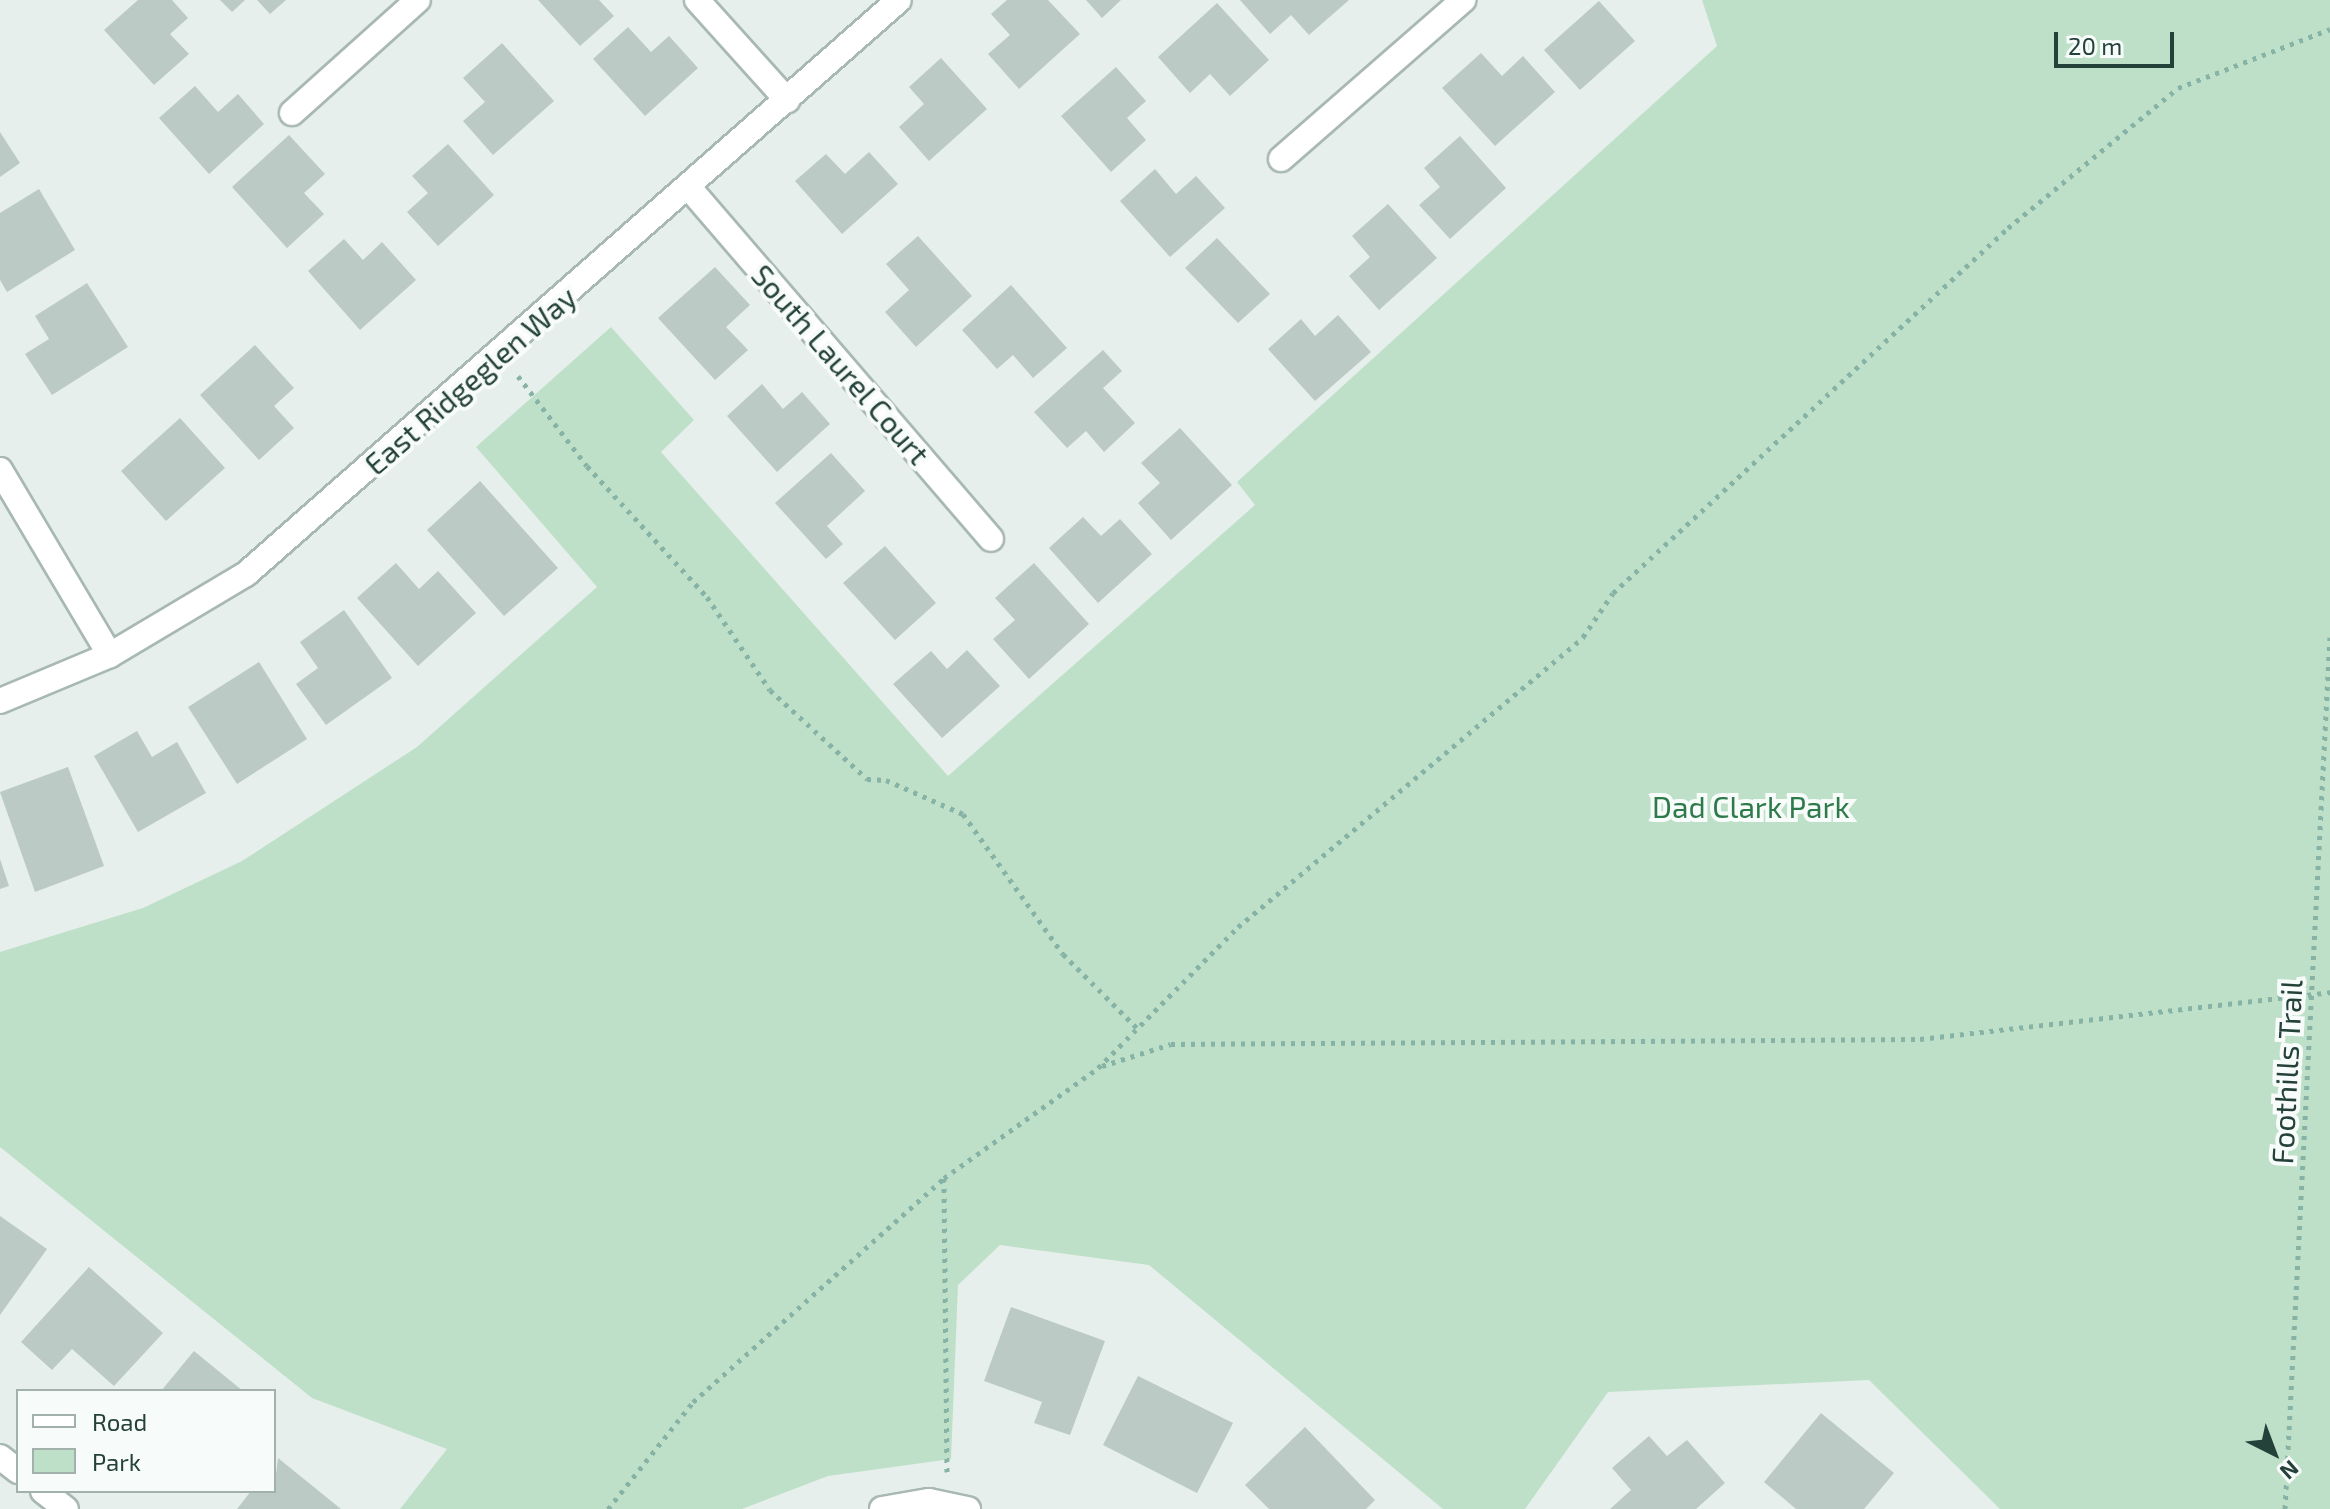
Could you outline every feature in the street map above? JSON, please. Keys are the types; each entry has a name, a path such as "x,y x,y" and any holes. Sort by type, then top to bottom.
{"street":[{"path":"292,113 418,0"},
{"path":"697,0 787,100"},
{"name":"East Ridgeglen Way","path":"0,701 110,655 246,574 691,190 899,0"},
{"path":"1281,159 1463,0"},
{"name":"South Laurel Court","path":"691,190 991,539"},
{"path":"0,470 110,655"},
{"path":"0,1457 16,1469"},
{"path":"46,1493 66,1509"},
{"path":"882,1509 958,1507"}],"path":[{"path":"608,1509 693,1402 944,1178 1098,1068 1238,927 1583,637 1613,593 2008,228 2178,88 2330,29"},
{"path":"497,358 533,388 587,466 707,597 770,690 867,779 886,780 963,814 1063,954 1137,1028"},
{"name":"Foothills Trail","path":"2285,1509 2330,637"},
{"path":"1098,1068 1171,1044 1920,1039 2312,997 2330,992"},
{"path":"944,1178 958,1507"}],"green space":[{"name":"Dad Clark Park","path":"1702,0 2330,0 2330,1509 2000,1509 1869,1380 1608,1392 1525,1509 1443,1509 1149,1265 1000,1245 958,1285 951,1459 828,1476 742,1509 400,1509 447,1449 312,1398 0,1147 0,952 143,908 242,861 417,747 597,587 476,447 611,327 694,420 661,452 948,776 1255,505 1237,482 1717,46"}],"building":[{"path":"138,0 172,0 188,18 170,34 189,54 154,85 104,30"},
{"path":"220,0 245,0 232,12"},
{"path":"257,0 286,0 270,14"},
{"path":"538,0 599,0 614,16 580,46"},
{"path":"1007,0 1048,0 1080,34 1019,89 988,54 1010,35 991,14"},
{"path":"1086,0 1121,0 1102,18"},
{"path":"1240,0 1349,0 1309,35 1291,15 1270,34"},
{"path":"1599,1 1635,41 1580,90 1544,50"},
{"path":"1217,3 1269,60 1230,96 1210,74 1190,93 1158,57"},
{"path":"628,27 651,52 669,36 698,68 645,116 593,59"},
{"path":"502,43 554,101 493,155 463,121 485,102 463,78"},
{"path":"1481,53 1502,76 1523,56 1555,92 1495,146 1442,88"},
{"path":"941,58 987,109 929,161 899,127 924,104 909,87"},
{"path":"1116,67 1146,101 1127,118 1146,140 1111,172 1061,116"},
{"path":"195,86 218,112 238,94 264,124 209,174 159,118"},
{"path":"0,132 20,163 0,177"},
{"path":"289,135 325,174 304,193 324,214 287,248 232,187"},
{"path":"1460,136 1506,188 1450,239 1419,205 1440,187 1424,168"},
{"path":"448,144 494,195 438,246 407,212 428,193 412,176"},
{"path":"869,152 898,184 842,234 795,181 826,154 845,174"},
{"path":"1155,169 1176,194 1196,176 1225,208 1170,257 1120,201"},
{"path":"39,189 75,250 7,292 0,280 0,213"},
{"path":"1388,204 1437,258 1379,310 1349,276 1370,257 1352,236"},
{"path":"918,236 972,296 916,347 885,312 909,290 886,264"},
{"path":"1217,238 1270,294 1238,323 1185,268"},
{"path":"344,239 363,260 382,242 416,280 360,330 308,271"},
{"path":"715,267 750,305 726,327 748,350 715,380 658,318"},
{"path":"87,283 128,347 52,395 25,354 49,339 35,316"},
{"path":"1011,285 1067,348 1033,378 1013,355 997,369 962,330"},
{"path":"1338,315 1371,352 1315,401 1268,349 1301,319 1315,336"},
{"path":"255,345 294,388 274,406 294,428 259,460 200,395"},
{"path":"1103,350 1122,371 1103,388 1135,423 1104,452 1086,431 1067,448 1034,412"},
{"path":"762,384 783,409 802,392 830,424 777,472 727,416"},
{"path":"180,418 225,468 166,521 121,471"},
{"path":"1180,428 1232,485 1171,540 1138,503 1160,483 1141,463"},
{"path":"831,453 865,491 827,526 843,544 826,559 775,503"},
{"path":"480,481 558,568 504,616 427,530"},
{"path":"1083,517 1101,536 1120,519 1152,554 1098,603 1049,548"},
{"path":"885,546 936,603 895,640 843,583"},
{"path":"396,563 419,589 438,571 476,613 418,666 357,598"},
{"path":"1034,563 1089,624 1029,679 993,639 1015,620 995,598"},
{"path":"344,610 392,678 326,725 296,684 318,668 300,642"},
{"path":"967,650 1000,686 942,738 893,684 931,651 947,669"},
{"path":"259,662 307,739 237,784 188,707"},
{"path":"137,731 152,757 177,742 206,793 138,832 94,756"},
{"path":"68,767 104,866 35,892 0,792"},
{"path":"0,859 9,886 0,889"},
{"path":"0,1216 47,1249 0,1315"},
{"path":"89,1267 163,1333 114,1386 72,1349 52,1370 21,1342"},
{"path":"1011,1307 1105,1341 1070,1435 1034,1423 1042,1402 984,1381"},
{"path":"194,1351 241,1389 163,1389"},
{"path":"1138,1376 1233,1423 1197,1493 1103,1445"},
{"path":"1821,1413 1894,1473 1864,1509 1796,1509 1764,1482"},
{"path":"1305,1427 1375,1500 1366,1509 1269,1509 1245,1485"},
{"path":"1649,1436 1667,1456 1687,1440 1725,1483 1696,1509 1610,1509 1631,1490 1612,1468"},
{"path":"278,1458 341,1509 237,1509 249,1493 276,1493"}]}
